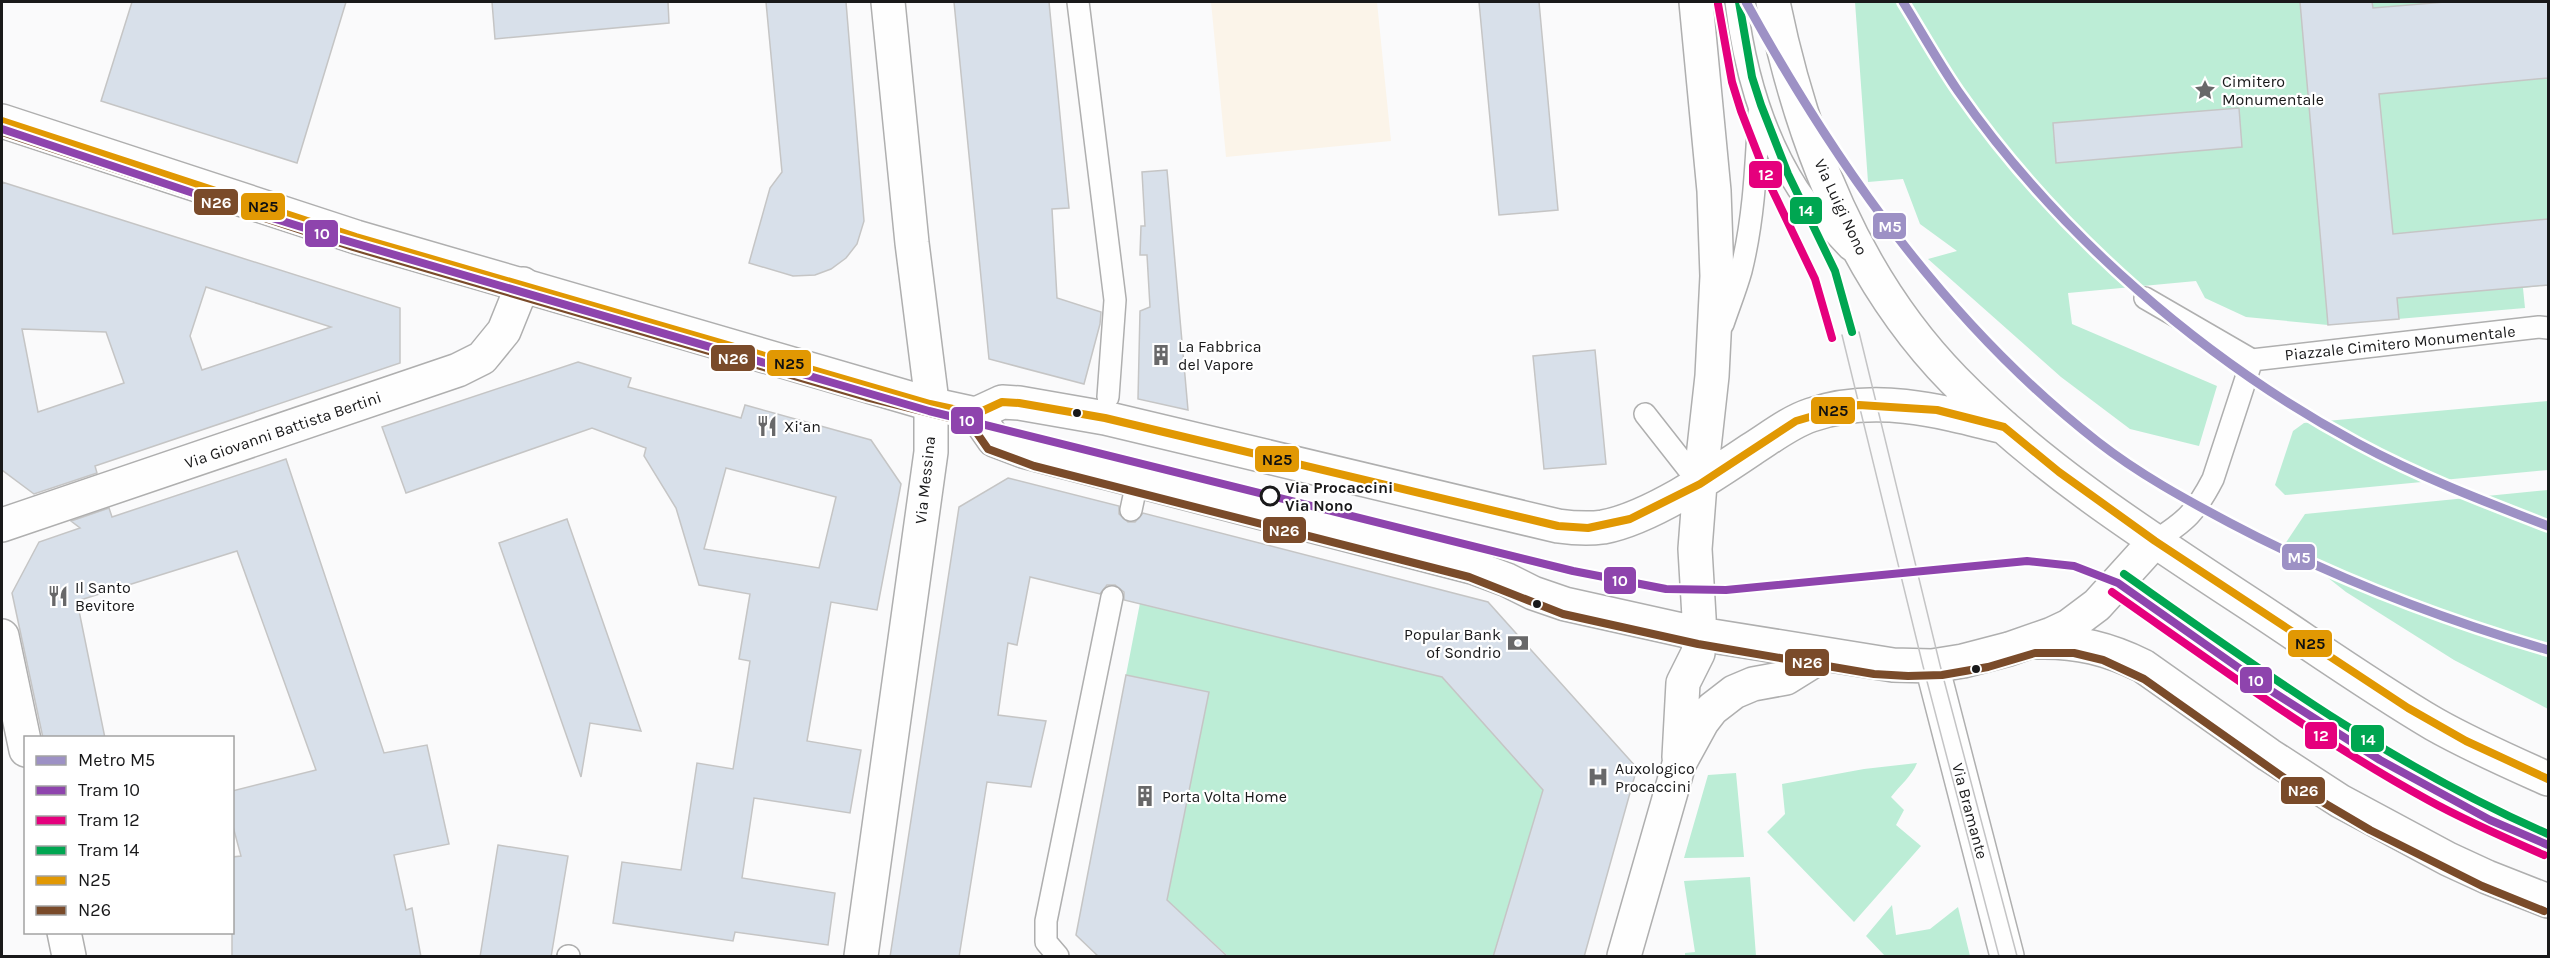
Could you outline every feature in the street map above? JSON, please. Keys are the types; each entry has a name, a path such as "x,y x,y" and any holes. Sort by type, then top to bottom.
{"street":[{"name":"Via Messina","path":"861,957 931,452 931,394 912,243 888,2"},
{"path":"1679,764 1683,683 1698,652 1700,634 1695,575 1700,484 1713,356 1717,276 1714,191 1696,2"},
{"name":"Via Luigi Nono","path":"1773,2 1798,105 1823,172 1847,226 1873,273"},
{"path":"2,121 356,237 930,404 976,414 1002,402 1074,412 1157,429 1546,524 1574,528 1604,526 1630,519 1700,484 1796,421 1836,409 1876,405 1925,408 2004,427"},
{"path":"1873,273 1903,319 1935,358 2004,427 2059,472 2155,541 2437,726 2548,778"},
{"name":"Via Giovanni Battista Bertini","path":"2,525 458,370 482,358 504,331 523,284"},
{"path":"976,414 994,440 1134,496 1472,567 1565,604 1700,634 1876,664 1932,666 1986,657 2033,642 2069,626 2090,611 2155,541"},
{"path":"2,636 24,740"},
{"path":"2033,642 2074,643 2106,650 2133,661 2340,801 2448,859 2548,901"},
{"path":"1624,957 1679,764 1702,722 1721,700 1753,684 1786,678 1823,655"},
{"name":"Via Bramante","path":"1932,666 2007,957"},
{"path":"64,934 69,957"}],"lane":[{"path":"1078,2 1115,300 1108,397"},
{"path":"1736,2 1746,56 1759,106 1786,168 1799,190 1824,223 1873,273"},
{"path":"1713,356 1741,271 1747,240 1755,179 1759,106"},
{"path":"2145,298 2252,360 2213,479 2205,494 2188,518 2155,541"},
{"name":"Piazzale Cimitero Monumentale","path":"2252,360 2539,327 2548,328"},
{"path":"1646,414 1700,484"},
{"path":"1058,957 1046,942 1046,921 1112,597"}],"shaded area":[{"path":"1211,2 1377,2 1391,141 1226,157"}],"green space":[{"name":"Cimitero Monumentale","path":"1855,2 2548,2 2548,285 2523,288 2525,308 2328,325 2246,317 2205,298 2196,281 2068,293 2072,324 2217,386 2199,446 2130,429 2061,377 1928,259 1957,251 1920,224 1903,179 1868,182"},
{"path":"2548,401 2548,470 2285,495 2275,485 2293,431 2304,423"},
{"path":"2548,490 2548,709 2454,660 2346,592 2285,544 2305,514"},
{"path":"1140,603 1442,677 1543,790 1493,956 1228,956 1167,900 1209,692 1126,675"},
{"path":"1917,763 1891,797 1904,810 1896,825 1921,846 1854,922 1767,832 1785,814 1782,784 1864,769"},
{"path":"1736,773 1744,857 1684,858 1708,775"},
{"path":"1750,877 1756,956 1685,956 1685,953 1695,952 1684,881"},
{"path":"1892,905 1896,935 1930,929 1958,907 1970,956 1885,956 1866,936"}],"building":[{"path":"132,2 346,2 297,163 101,101"},
{"path":"492,2 668,2 669,23 495,39"},
{"path":"766,2 846,2 864,221 857,244 846,258 831,269 815,275 793,276 749,263 770,188 782,172"},
{"path":"954,2 1049,2 1069,208 1052,209 1057,298 1101,312 1084,384 989,359"},
{"path":"1479,2 1539,2 1558,210 1499,215"},
{"name":"Cimitero Monumentale","path":"2300,2 2372,2 2373,8 2445,2 2548,2 2548,78 2379,94 2393,234 2548,219 2548,285 2397,298 2399,319 2328,325"},
{"path":"2239,108 2242,147 2056,163 2053,123"},
{"name":"La Fabbrica del Vapore","path":"1167,170 1188,410 1138,399 1140,311 1150,307 1147,255 1140,255 1141,226 1145,226 1142,172"},
{"path":"2,182 400,308 400,363 95,466 97,473 34,494 2,470","holes":["206,287 331,327 202,370 190,336","22,329 106,332 124,383 38,412"]},
{"path":"1595,350 1606,464 1544,469 1533,356"},
{"path":"578,362 631,378 628,387 741,418 745,405 871,440 901,484 877,610 831,602 807,741 861,750 850,813 754,798 742,878 835,893 828,945 735,932 733,941 613,923 622,862 681,870 697,763 733,769 750,661 739,659 750,594 699,585 676,508 644,456 646,448 592,428 406,493 382,427","holes":["726,468 836,497 819,568 704,549"]},
{"path":"286,459 384,753 427,745 449,844 394,855 406,910 412,908 421,957 232,957 234,857 241,856 234,830 234,790 316,770 237,551 77,601 105,736 43,736 12,593 39,542 80,528 71,521 109,508 112,517"},
{"path":"1008,478 1119,506 1119,514 1128,522 1135,522 1143,513 1488,602 1637,768 1584,957 1493,957 1543,790 1442,677 1124,600 1124,592 1115,585 1107,585 1100,594 1030,577 1017,645 1008,643 998,715 1046,721 1031,787 987,782 959,957 890,957 959,507"},
{"path":"567,519 641,731 590,723 581,777 499,543"},
{"name":"Porta Volta Home","path":"1126,675 1209,692 1167,900 1228,957 1099,957 1076,935"},
{"path":"498,845 568,856 551,957 480,957"}],"tram line":[{"name":"14","path":"1739,2 1752,77 1761,105 1788,174 1835,271 1852,332"},
{"name":"12","path":"1718,4 1732,82 1741,111 1769,183 1815,279 1832,338"},
{"name":"10","path":"2,129 205,197 337,238 929,411 1573,571 1666,589 1726,590 2027,561 2074,566 2118,583 2273,692 2380,760 2490,820 2548,845"},
{"path":"1859,332 1940,665 2017,956"},
{"path":"1842,335 1923,666 1999,956"},
{"name":"14","path":"2124,574 2278,681 2382,748 2435,778 2548,834"},
{"name":"12","path":"2112,592 2267,700 2387,777 2442,808 2544,855"}],"metro line":[{"name":"M5","path":"1746,2 1818,124 1900,240 1945,295 1993,347 2044,396 2098,442 2179,495 2268,543 2386,595 2507,638 2548,650"},
{"name":"M5","path":"1903,2 1958,91 2041,195 2137,289 2189,333 2300,410 2357,443 2427,477 2548,526"}],"transit line":[{"name":"N25","path":"2,121 356,237 930,404 976,414 1002,402 1019,403 1105,418 1558,526 1588,528 1630,519 1700,484 1796,421 1837,409 1859,405 1937,410 2004,427 2059,472 2155,541 2408,708 2466,741 2548,779"},
{"name":"N26","path":"2,132 353,247 866,397 970,423 988,449 1034,466 1469,577 1563,614 1698,644 1874,674 1942,675 1988,667 2035,653 2074,653 2103,660 2144,679 2297,787 2370,830 2482,886 2544,911"}],"place":[{"name":"Cimitero Monumentale","path":"2205,90"},
{"name":"La Fabbrica del Vapore","path":"1161,355"},
{"name":"Xi‘an","path":"767,426"},
{"name":"Via Procaccini Via Nono","path":"1270,496"},
{"name":"Il Santo Bevitore","path":"58,596"},
{"name":"Popular Bank of Sondrio","path":"1518,643"},
{"name":"Auxologico Procaccini","path":"1598,777"},
{"name":"Porta Volta Home","path":"1145,796"}]}
